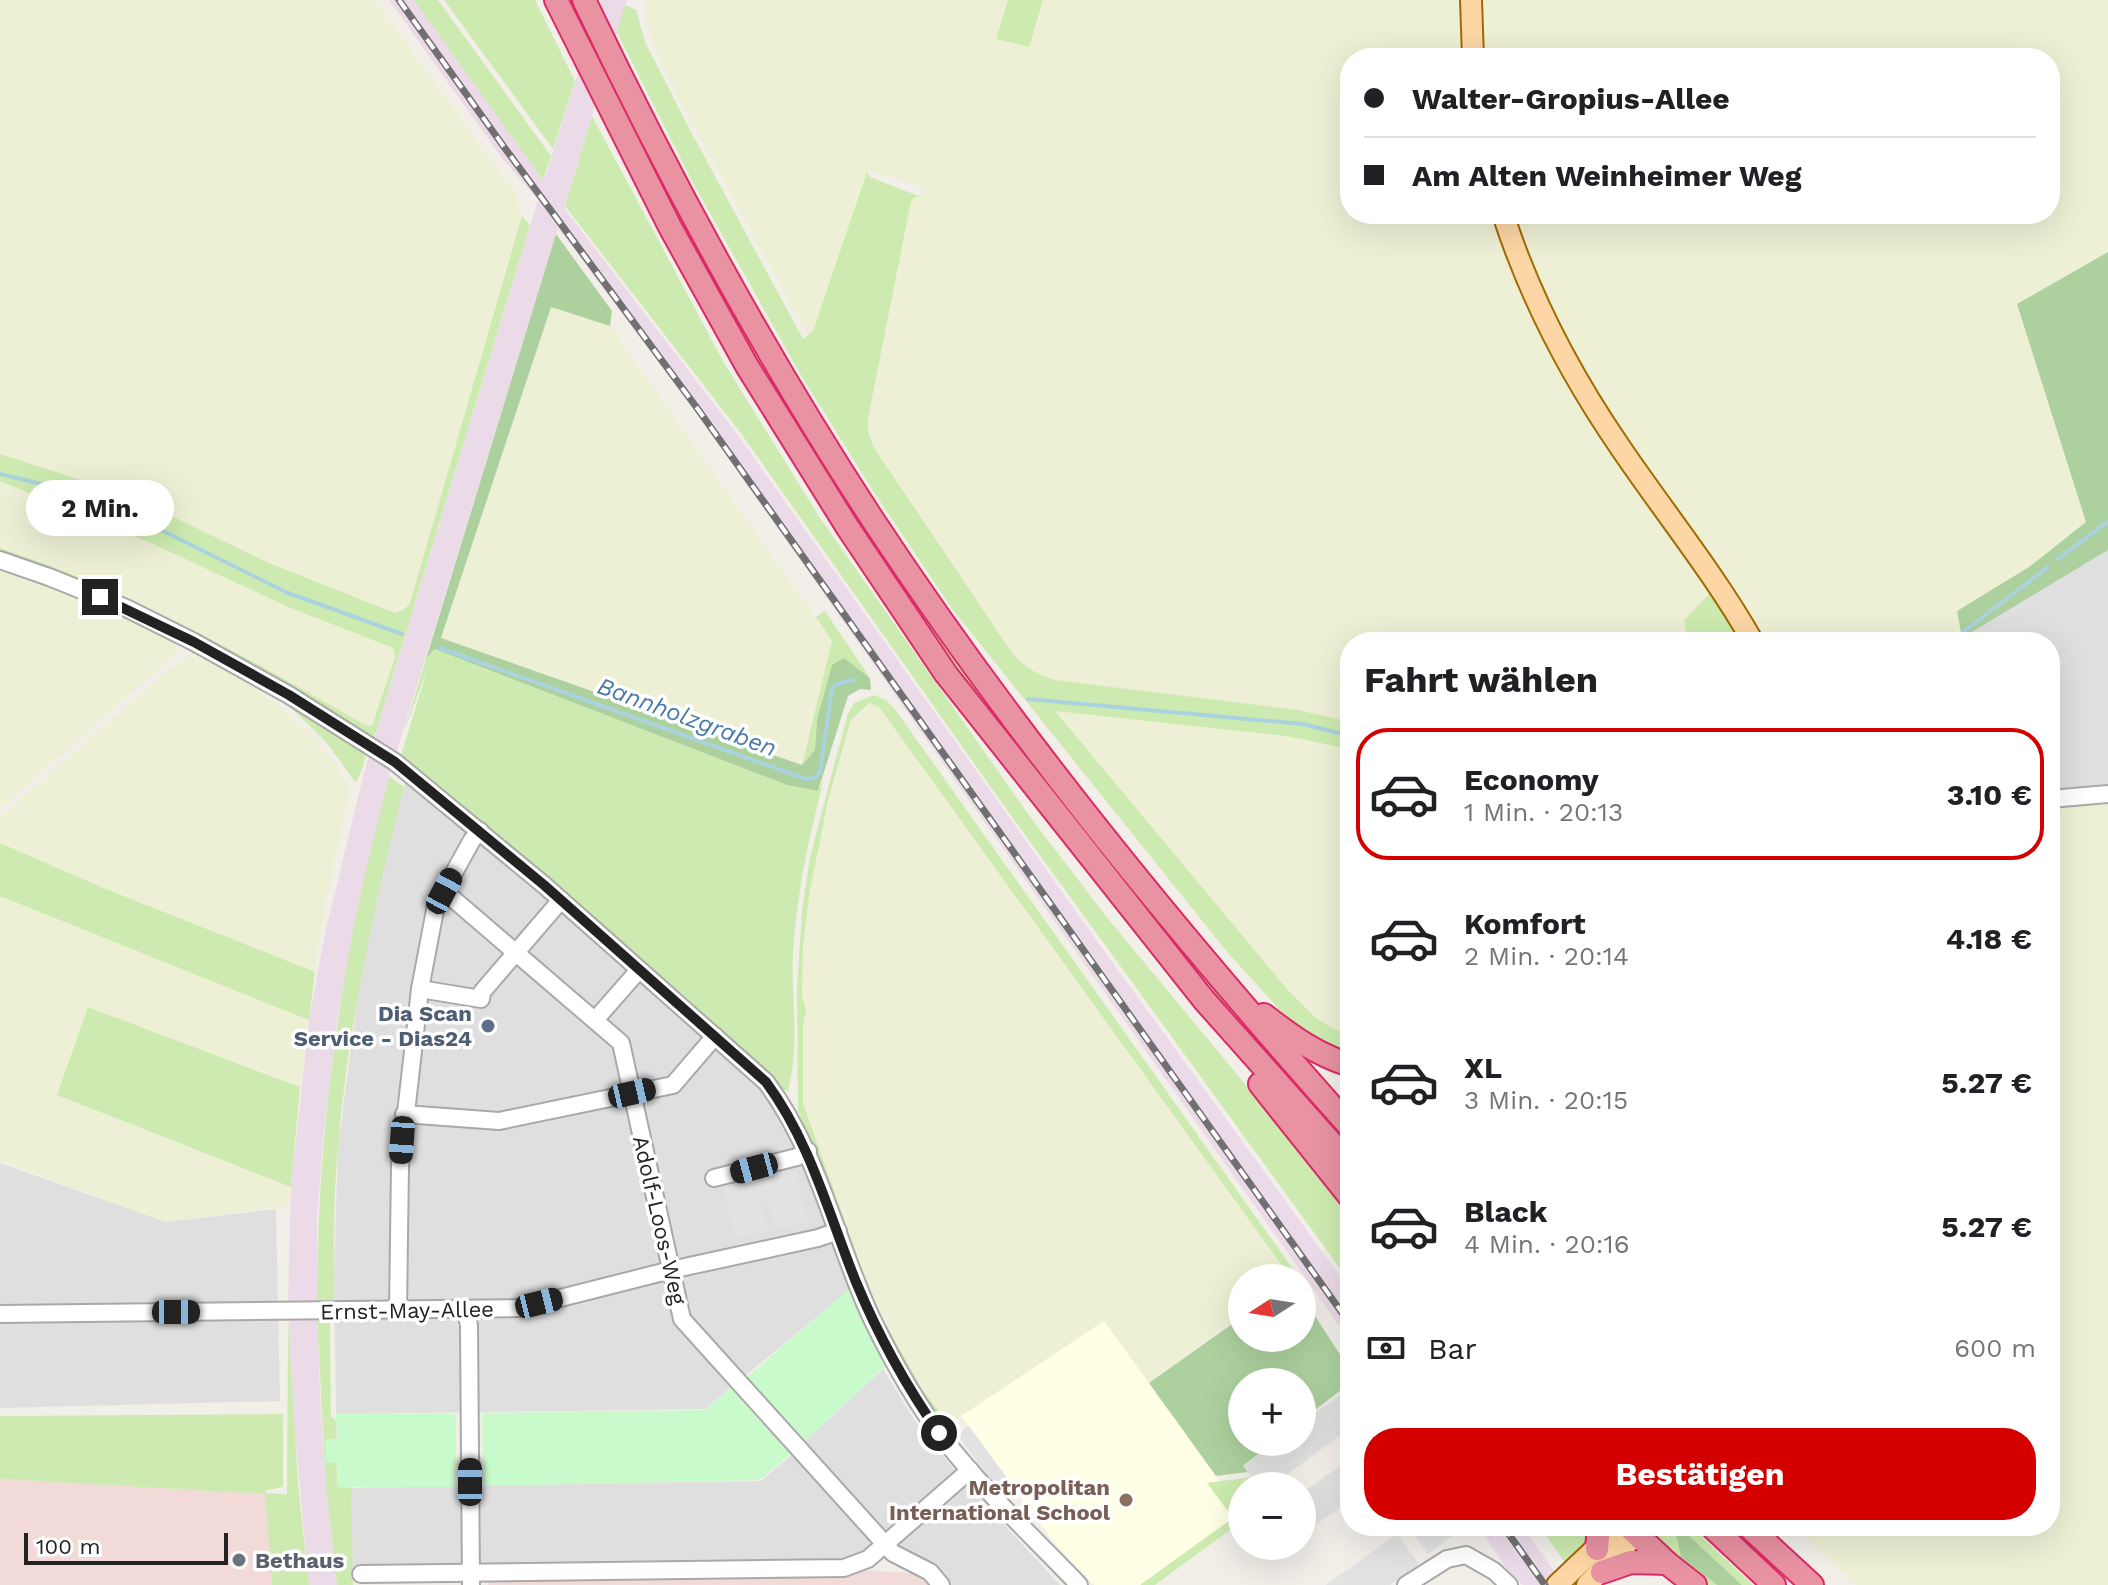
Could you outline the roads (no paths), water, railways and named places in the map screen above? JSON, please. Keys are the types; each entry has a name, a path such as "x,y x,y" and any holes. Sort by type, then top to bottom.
{"highway":[{"path":"556,0 670,227 747,366 848,528 946,674 1204,1000 1340,1153"},
{"path":"584,0 692,215 769,351 870,515 1017,723 1130,869 1220,979 1340,1116"},
{"path":"1220,979 1292,1037 1327,1058 1340,1062"},
{"path":"1204,1000 1247,1067 1340,1184"},
{"path":"1597,1536 1590,1569 1631,1562 1667,1563"},
{"path":"1640,1536 1695,1585"},
{"path":"1722,1536 1774,1585"},
{"path":"1759,1536 1812,1585"}],"main road":[{"path":"1471,0 1473,48"},
{"path":"1507,224 1539,308 1572,371 1618,445 1714,580 1747,632"},
{"path":"1557,1585 1590,1569 1624,1536"}],"street":[{"path":"0,560 126,608 194,642 289,695 383,755 561,900 766,1082 786,1108 808,1151 855,1280 894,1362 934,1426 970,1470 1079,1585"},
{"path":"2060,798 2108,794"},
{"path":"398,1311 398,1226 404,1114 420,989 436,905 480,831"},
{"name":"Adolf-Loos-Weg","path":"444,891 621,1043 682,1319 893,1553 930,1572 941,1585"},
{"path":"420,989 481,999 482,992 561,900"},
{"path":"595,1020 639,970"},
{"path":"404,1114 499,1121 673,1085 715,1036"},
{"path":"714,1178 797,1157 808,1151"},
{"name":"Ernst-May-Allee","path":"0,1314 521,1308 838,1231"},
{"path":"466,1309 469,1326 470,1578"},
{"path":"361,1574 470,1578 844,1568 868,1559 886,1545 970,1470"},
{"path":"1406,1585 1447,1559 1466,1555 1494,1571 1509,1585"}],"waterway":[{"name":"Bannholzgraben","path":"0,474 66,490 141,520 288,593 402,634"},
{"name":"Bannholzgraben","path":"2058,559 2108,521"},
{"name":"Bannholzgraben","path":"1963,632 2048,567"},
{"name":"Bannholzgraben","path":"440,648 806,779 815,778 820,772 832,689 837,684 853,680"},
{"name":"Bannholzgraben","path":"1028,699 1303,724 1340,733"}],"railway":[{"path":"399,0 697,408 1340,1310"},
{"path":"1510,1536 1545,1585"}],"place":[{"name":"Dia Scan Service - Dias24","path":"488,1026"},
{"name":"Metropolitan International School","path":"1126,1500"},
{"name":"Bethaus","path":"239,1560"}]}
